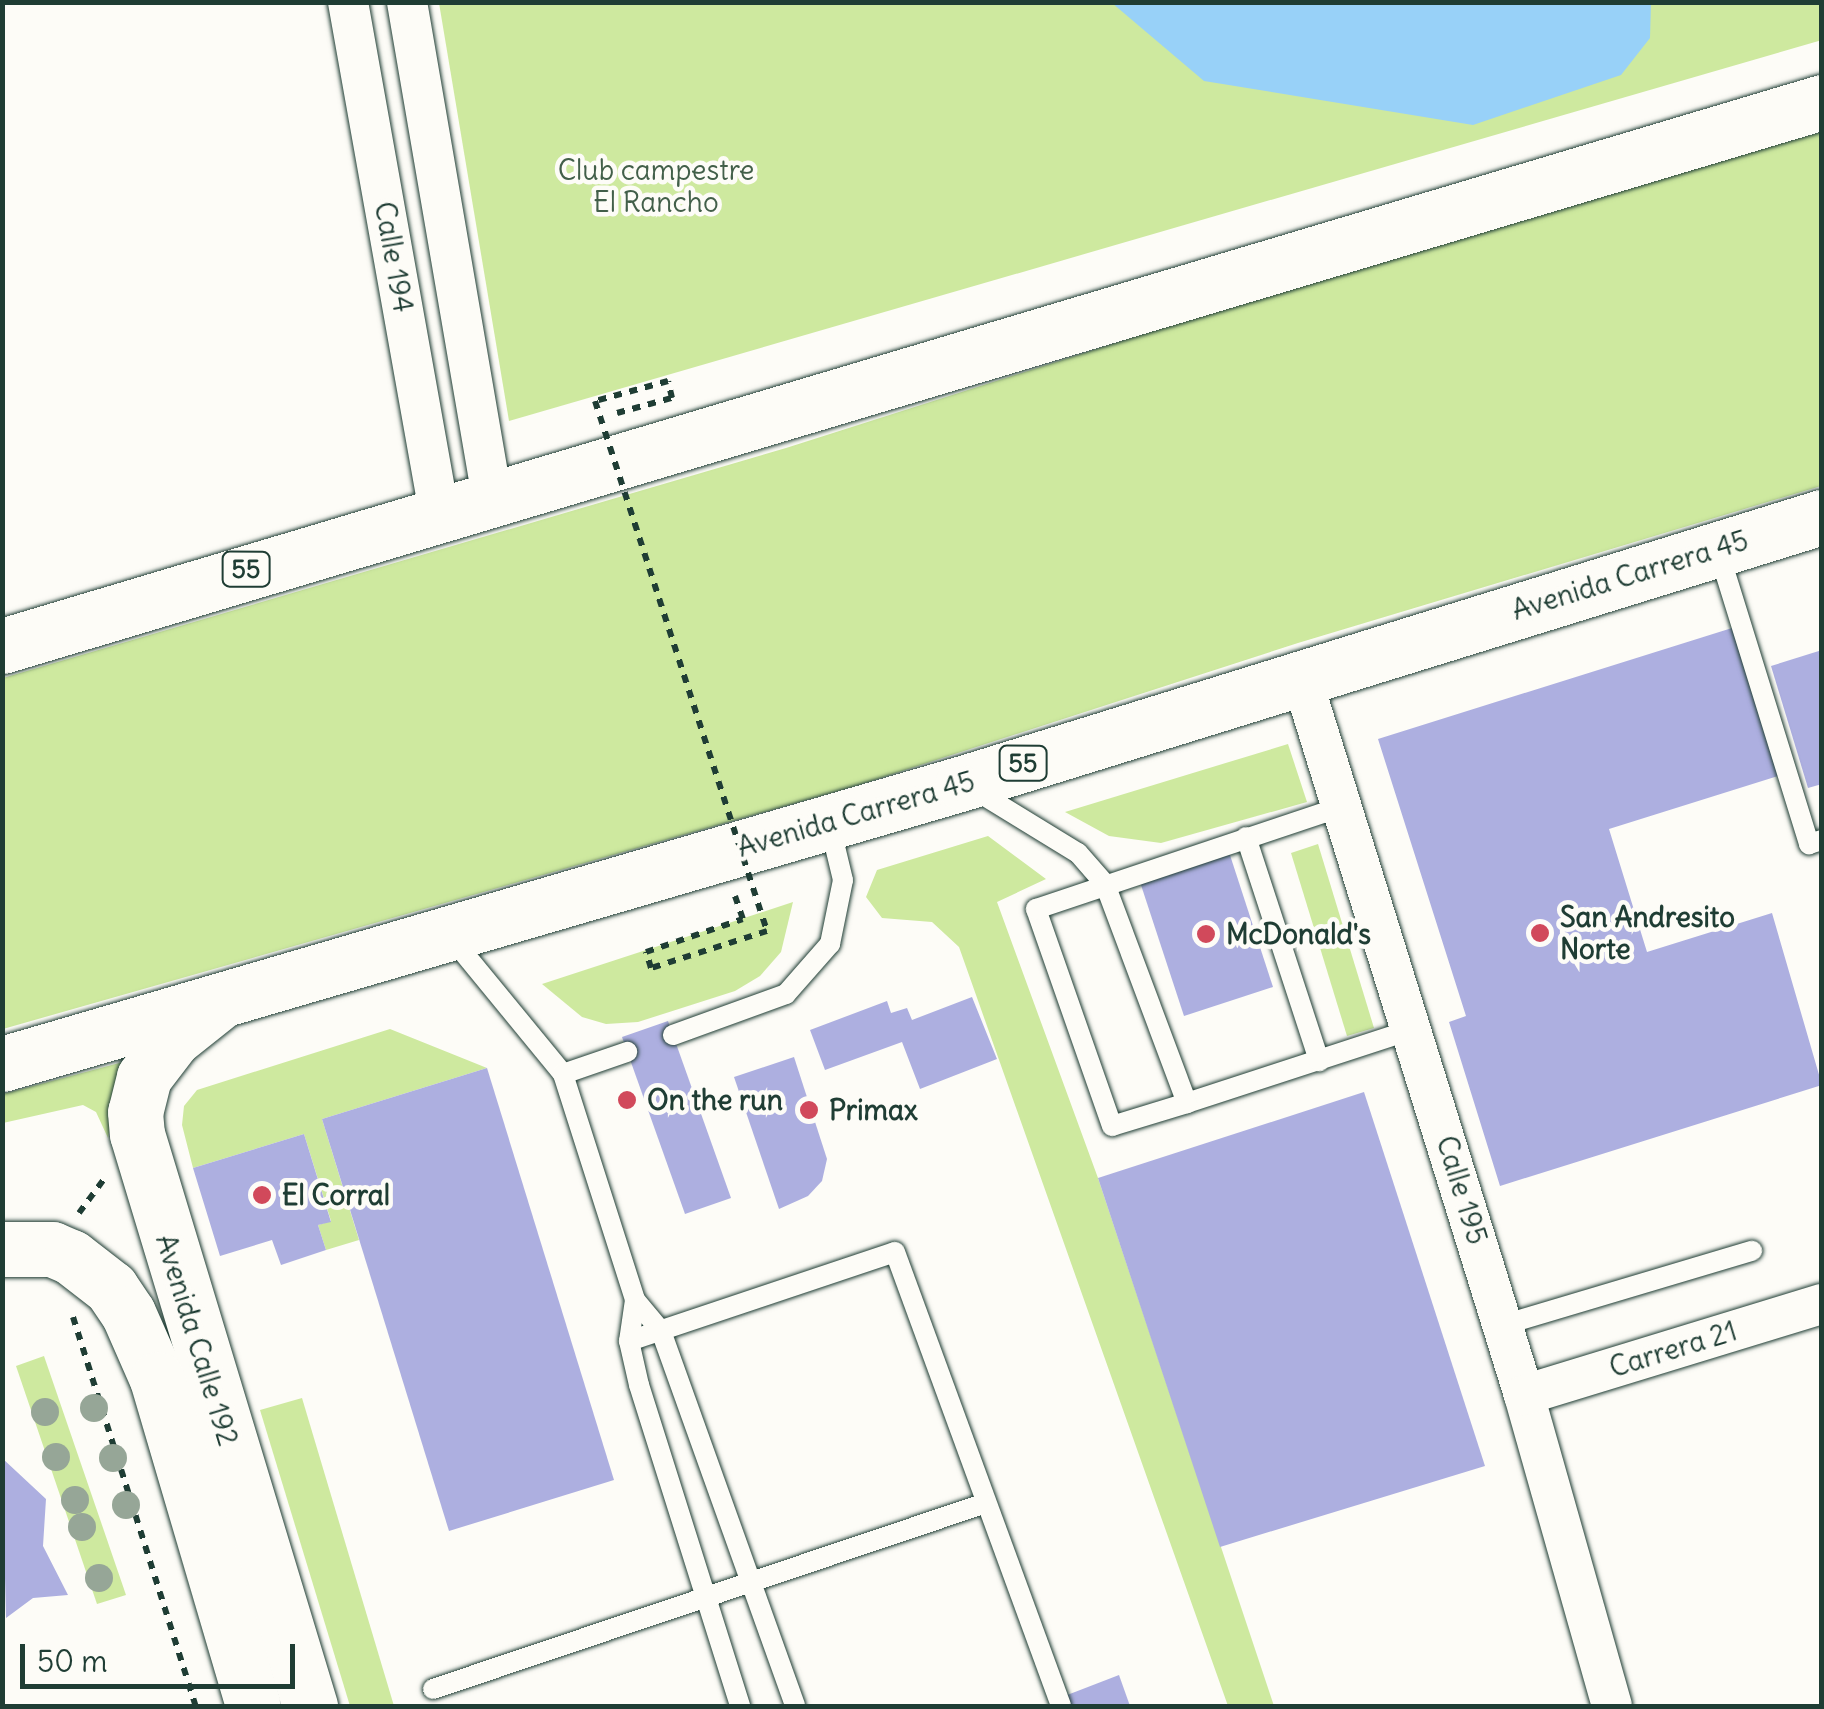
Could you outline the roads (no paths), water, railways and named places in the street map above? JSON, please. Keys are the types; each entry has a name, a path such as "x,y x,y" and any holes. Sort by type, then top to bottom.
{"main road":[{"name":"55","path":"2,646 1822,102"},
{"name":"Avenida Carrera 45","path":"2,1064 963,782 1822,517"},
{"name":"Avenida Calle 192","path":"222,1000 173,1040 144,1077 135,1112 137,1134 310,1706"},
{"name":"Avenida Calle 192","path":"43,1238 111,1288 145,1346 253,1706"}],"street":[{"name":"Calle 194","path":"348,2 440,512"},
{"name":"Calle 194","path":"407,2 492,497"},
{"name":"Calle 195","path":"1302,676 1503,1325 1612,1706"},
{"name":"Carrera 21","path":"1524,1395 1822,1304"}],"lane":[{"path":"1718,549 1809,844 1822,840"},
{"path":"963,782 1050,832 1105,884 1187,1102"},
{"path":"1343,806 1036,909 1112,1126 1412,1029"},
{"path":"673,1035 786,994 830,944 843,880 829,822"},
{"path":"1246,837 1319,1061"},
{"path":"448,933 563,1074 634,1300 661,1332 795,1706"},
{"path":"563,1074 627,1052"},
{"path":"1503,1325 1752,1251"},
{"path":"628,1341 895,1252 1060,1706"},
{"path":"634,1300 628,1341 703,1596 740,1706"},
{"path":"433,1689 986,1503"}],"water":[{"path":"1651,2 1650,38 1621,75 1473,125 1204,81 1112,3"}],"place":[{"name":"San Andresito Norte","path":"1540,933"},
{"name":"McDonald's","path":"1206,934"},
{"name":"On the run","path":"627,1100"},
{"name":"Primax","path":"809,1110"},
{"name":"El Corral","path":"262,1195"}],"park label":[{"name":"Club campestre El Rancho","path":"656,186"}]}
